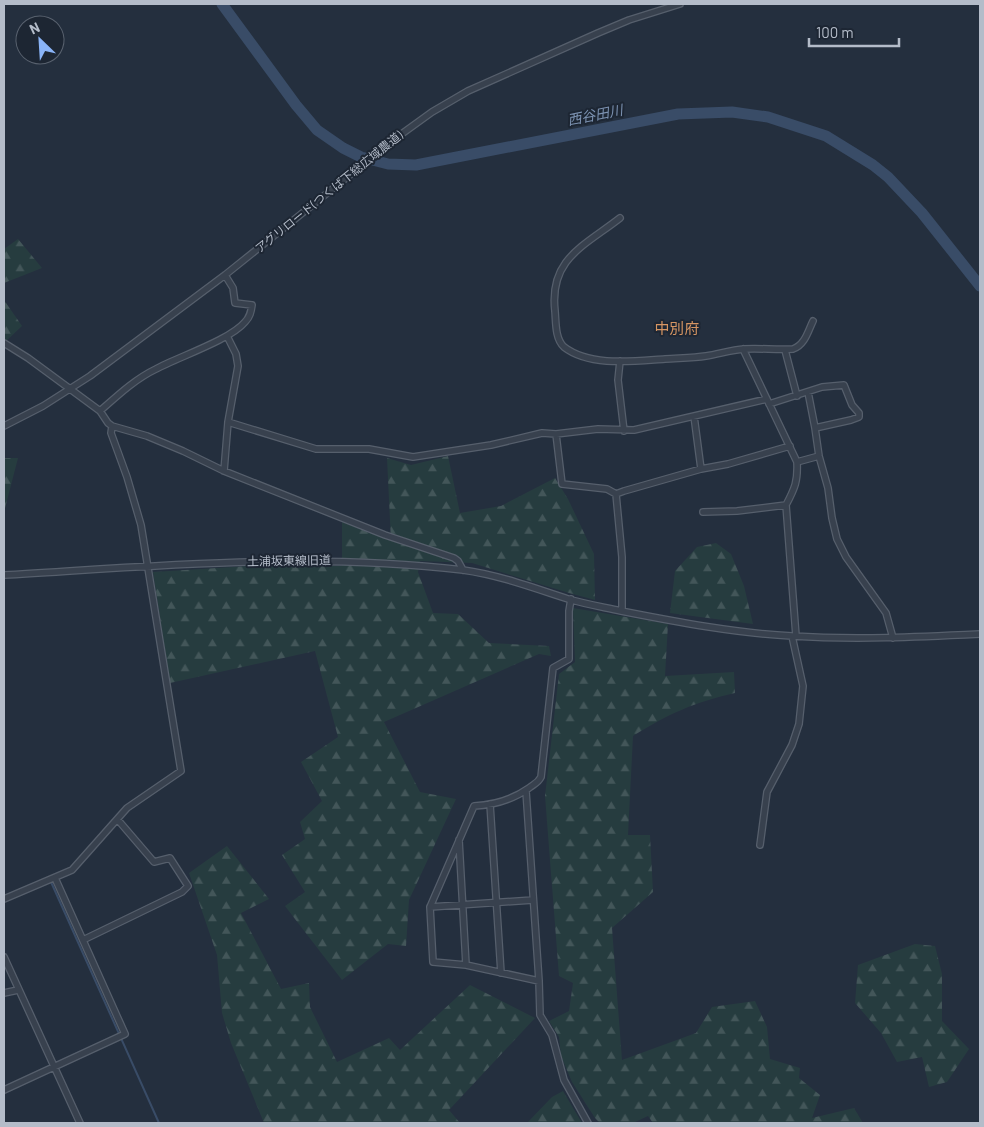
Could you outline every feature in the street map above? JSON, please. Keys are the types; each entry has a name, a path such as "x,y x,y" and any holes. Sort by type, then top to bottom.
{"street":[{"name":"アグリロード(つくば下総広域農道)","path":"4,426 70,389 106,364 225,275 377,153 432,112 468,91 630,20 680,4"},
{"path":"620,218 568,258 558,275 554,298 558,336 563,346 580,355 598,360 620,361 704,356 743,349 785,350 796,348 804,342 813,321"},
{"path":"100,411 117,395 154,370 227,336 244,324 250,316 252,305 235,304 233,288 225,275"},
{"path":"224,471 228,422 238,366 236,354 227,336"},
{"path":"4,343 28,358 100,411 112,426 165,444 224,471 385,535 454,558 458,560 463,570"},
{"path":"743,349 797,462 798,478 796,488 786,505 794,636 803,686 799,724 792,745 767,792 760,845"},
{"path":"785,350 796,396"},
{"path":"620,361 618,380 624,431"},
{"path":"228,422 316,448 369,449 413,457 491,445 542,432 556,434 584,430 624,431 643,428 796,396 822,387 844,385 852,405 859,413 859,417 815,428"},
{"path":"808,392 819,456 828,488 837,539 846,557 886,613 893,638"},
{"path":"694,416 701,469"},
{"path":"4,899 72,870 128,808 181,771 141,525 127,477 111,433 112,426"},
{"path":"556,434 562,484 607,489 616,494"},
{"path":"616,494 624,490 701,469 728,464 790,446"},
{"path":"797,462 819,456"},
{"path":"616,494 622,557 622,611"},
{"path":"703,512 737,511 786,505"},
{"name":"土浦坂東線旧道","path":"4,575 267,560 337,561 463,570 622,611 732,629 794,636 838,638 893,638 980,634"},
{"path":"539,981 466,965 433,962 430,907 474,806 500,803 526,791 539,781 541,777 553,668 569,659 571,599"},
{"path":"526,791 540,1015 552,1035 564,1080 588,1123"},
{"path":"490,804 501,973"},
{"path":"83,940 182,892 188,886 170,858 154,862 118,820"},
{"path":"459,838 466,965"},
{"path":"4,1090 125,1034 55,878"},
{"path":"430,907 533,900"},
{"path":"4,957 80,1123"},
{"path":"4,993 18,990"}],"green space":[{"path":"18,239 42,268 4,283 4,249"},
{"path":"4,300 22,326 4,343"},
{"path":"448,456 460,513 501,506 555,478 568,499 594,554 595,600 472,563 420,561 418,572 433,613 458,614 489,643 549,646 551,656 539,654 384,722 420,792 456,799 409,900 406,946 388,944 342,980 285,906 305,892 282,855 305,839 300,822 322,801 301,762 338,737 315,651 170,683 153,572 249,566 342,566 342,522 391,541 387,458 411,465"},
{"path":"4,458 18,458 4,512"},
{"path":"716,543 731,554 744,586 753,624 670,613 675,571 697,547"},
{"path":"573,608 668,624 665,676 734,672 735,693 707,700 682,710 658,721 633,736 628,835 650,835 653,892 612,928 622,1060 696,1033 712,1007 755,1001 767,1027 770,1059 800,1068 799,1078 820,1095 812,1118 854,1108 863,1123 653,1123 648,1116 633,1123 600,1123 572,1082 561,1056 559,1037 549,1021 569,1011 573,983 559,976 545,796 559,674 575,662"},
{"path":"227,846 269,899 241,913 281,989 309,983 310,1007 337,1062 389,1038 400,1050 470,985 535,1018 449,1110 460,1123 264,1123 231,1043 222,1013 217,955 189,873"},
{"path":"915,944 935,946 942,974 942,1021 969,1049 947,1082 929,1087 922,1057 897,1062 881,1033 855,1003 858,965"},
{"path":"563,1091 582,1123 527,1123 552,1097"}],"waterway":[{"name":"西谷田川","path":"222,4 296,105 317,130 343,148 361,157 388,164 416,165 678,114 732,112 768,117 826,136 873,165 888,177 922,213 980,286"},
{"path":"51,882 159,1123"}],"district":[{"name":"中別府","path":"677,329"}]}
